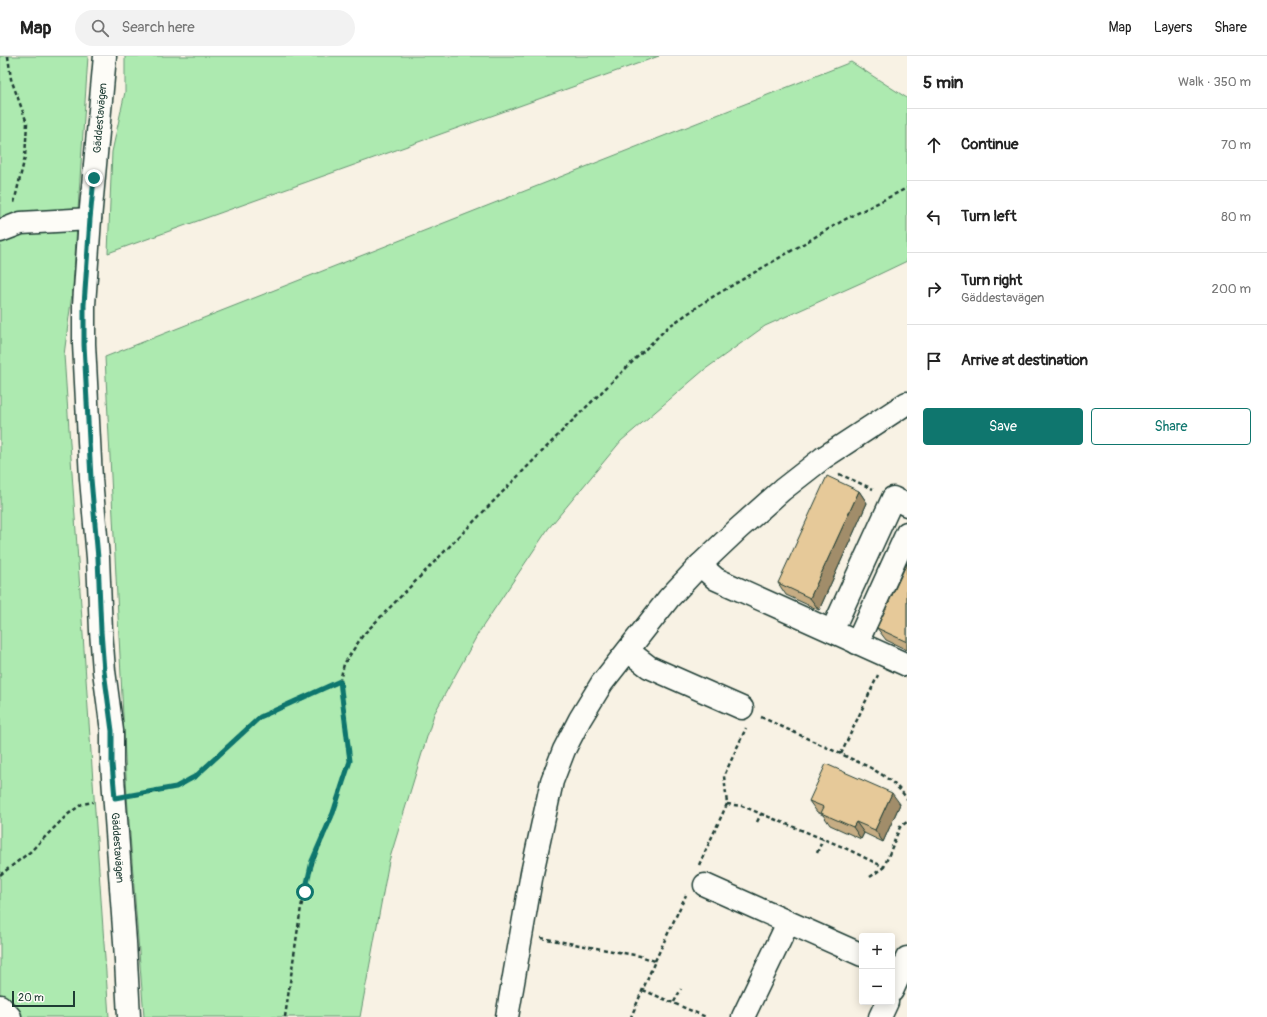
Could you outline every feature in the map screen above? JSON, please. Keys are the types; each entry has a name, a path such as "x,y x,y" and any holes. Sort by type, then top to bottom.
{"street":[{"name":"Gäddestavägen","path":"105,56 90,219 84,305 84,344 91,479 98,558 101,631 104,671 112,731 112,764 129,1017"},
{"path":"4,229 21,223 90,219"},
{"path":"507,1017 532,873 552,781 564,750 580,718 602,683 669,598 738,528 782,490 824,458 907,403"},
{"path":"832,632 900,502"},
{"path":"857,643 907,533"},
{"path":"700,565 716,579 907,665"},
{"path":"628,651 648,667 747,711"},
{"path":"697,881 859,954"},
{"path":"743,1017 788,923"},
{"path":"880,1017 886,1005"},
{"path":"0,1006 10,1017"}],"path":[{"path":"4,229 25,157 27,123 10,79 8,56"},
{"path":"284,1017 301,907 312,861 333,813 350,761 340,681 344,664 363,635 568,425 668,327 709,299 844,220 907,188"},
{"path":"824,458 834,472 900,502"},
{"path":"842,754 886,656"},
{"path":"0,875 30,852 67,815 82,804 176,787 196,776 260,717 340,681"},
{"path":"631,1017 655,961 697,881 727,804 724,776 747,711 842,754 886,777 899,787 907,799"},
{"path":"727,804 742,806 823,839 884,867"},
{"path":"757,822 761,814"},
{"path":"870,878 884,867 900,827 907,822"},
{"path":"817,853 823,839"},
{"path":"521,934 640,956 655,961"},
{"path":"674,1002 681,989"},
{"path":"643,990 706,1017"}],"green space":[{"path":"0,56 88,56 73,286 64,355 109,1017 0,1017"},
{"path":"125,56 659,56 108,253 112,152 125,92"},
{"path":"851,62 907,98 907,261 765,326 704,370 621,441 548,529 479,632 434,714 389,861 360,1017 144,1017 127,795 105,357"}],"building":[{"path":"827,476 859,491 810,598 778,583"},
{"path":"907,563 907,642 877,628"},
{"path":"826,764 892,793 875,830 856,822 853,827 821,813 824,807 809,801"}],"route":[{"path":"94,178 84,305 84,344 91,479 98,558 101,631 104,671 112,731 112,764 115,798 176,787 196,776 260,717 340,681 350,761 333,813 312,861 305,892"}]}
